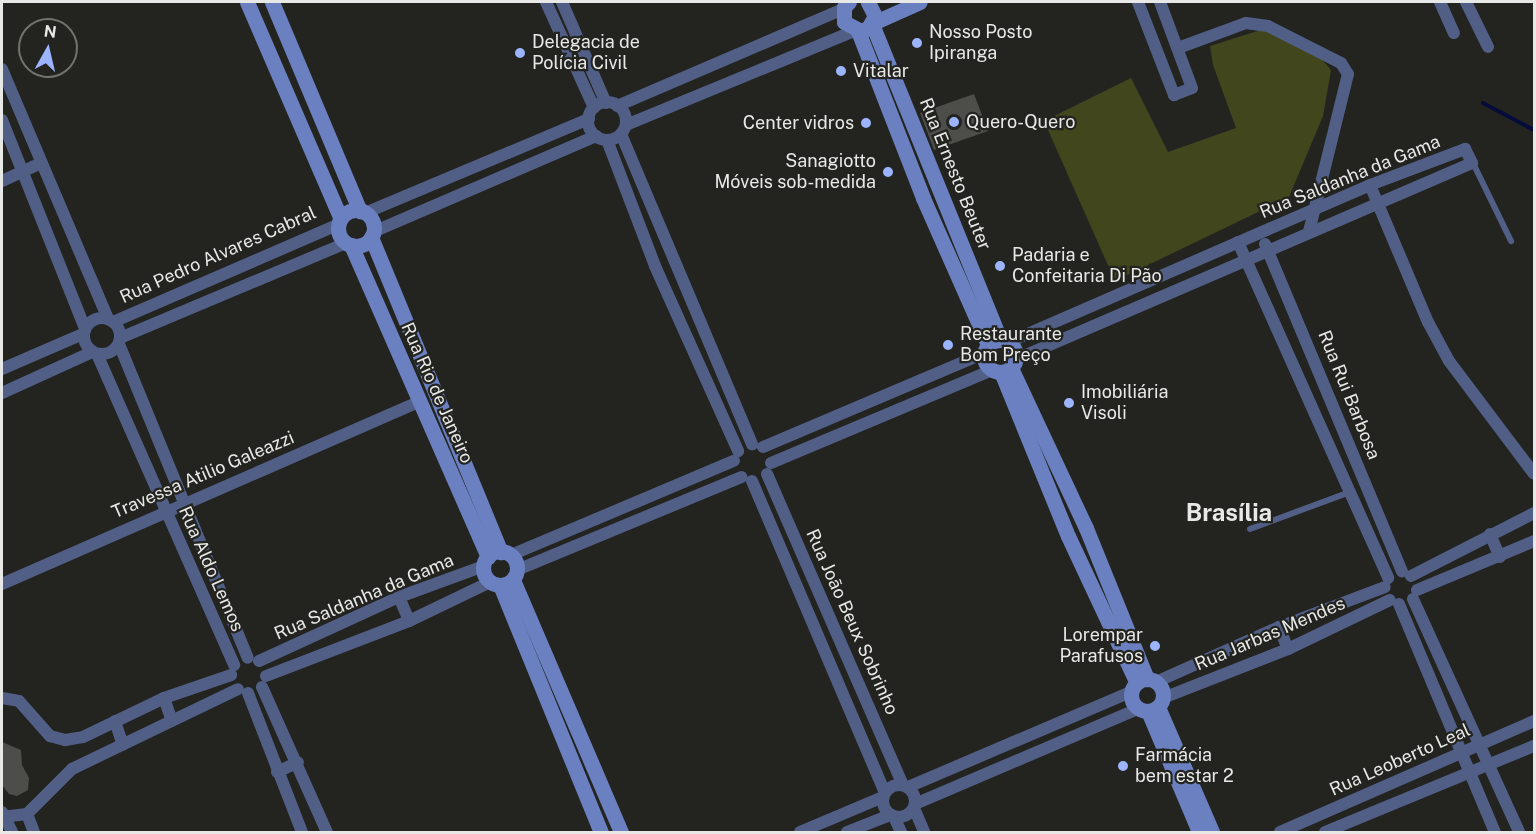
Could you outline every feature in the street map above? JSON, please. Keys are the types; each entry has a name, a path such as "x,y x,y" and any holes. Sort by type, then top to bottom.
{"main road":[{"path":"247,2 340,221 339,234 349,244 363,244 372,235 372,221 363,212 272,2"},
{"path":"864,27 874,10 868,2"},
{"path":"845,5 844,22 864,27 920,2"},
{"name":"Rua Ernesto Beuter","path":"864,27 923,198 995,345"},
{"path":"340,221 349,212 363,212"},
{"name":"Rua Rio de Janeiro","path":"372,235 429,373 496,558"},
{"name":"Rua Rio de Janeiro","path":"349,244 419,402 496,558"},
{"path":"995,345 1005,367"},
{"path":"995,345 1068,536 1143,684 1198,832"},
{"path":"410,381 429,373"},
{"path":"496,558 594,761 621,832"},
{"path":"496,558 573,771 601,832"},
{"path":"1143,684 1212,832"},
{"path":"573,771 594,761"}],"street":[{"path":"546,2 602,109 624,114 623,130 757,446"},
{"path":"562,2 602,109 601,138 736,456"},
{"path":"1138,2 1174,94 1192,88 1160,2"},
{"path":"1440,2 1454,33"},
{"path":"1466,2 1488,46"},
{"path":"363,212 602,109 767,42 845,5"},
{"path":"1178,48 1246,23 1268,26 1341,63 1348,74 1309,232"},
{"path":"372,235 623,130 729,82 864,27"},
{"path":"767,42 776,63"},
{"path":"720,62 729,82"},
{"path":"2,69 119,341 110,353 95,353 2,393"},
{"path":"2,120 84,331 85,344 95,353"},
{"name":"Rua Saldanha da Gama","path":"233,670 399,597 496,558 1370,185 1465,149 1472,162 747,479 611,532 243,691"},
{"path":"2,181 41,163"},
{"path":"1370,185 1428,322 1449,361 1534,474"},
{"name":"Rua Pedro Alvares Cabral","path":"110,320 340,221"},
{"name":"Rua Rui Barbosa","path":"1260,233 1415,595"},
{"name":"Rua Rui Barbosa","path":"1238,242 1350,492 1395,602"},
{"name":"Rua Pedro Alvares Cabral","path":"119,341 349,244"},
{"path":"2,369 84,331 92,321 110,320"},
{"name":"Rua Aldo Lemos","path":"119,341 185,502 264,682"},
{"name":"Rua Aldo Lemos","path":"95,353 243,691"},
{"name":"Travessa Atilio Galeazzi","path":"2,584 165,510 419,402"},
{"path":"129,427 150,419"},
{"name":"Rua João Beux Sobrinho","path":"757,446 769,468 906,786"},
{"name":"Rua João Beux Sobrinho","path":"736,456 884,795"},
{"path":"602,513 611,532"},
{"path":"1406,574 1534,513"},
{"path":"1490,534 1500,556"},
{"path":"1519,832 1415,595 1534,541"},
{"name":"Rua Jarbas Mendes","path":"906,786 1406,574"},
{"path":"197,586 218,577"},
{"name":"Rua Jarbas Mendes","path":"915,806 1415,595"},
{"path":"399,597 409,621"},
{"path":"1395,602 1495,832"},
{"path":"1279,627 1288,649"},
{"path":"2,698 19,700 50,736 65,740 233,670"},
{"path":"264,682 327,832"},
{"path":"12,832 3,816 27,814 72,769 172,721 243,691 302,832"},
{"path":"164,698 172,721"},
{"path":"115,721 123,745"},
{"name":"Rua Leoberto Leal","path":"1280,832 1534,721"},
{"name":"Rua Leoberto Leal","path":"1325,832 1534,746"},
{"path":"277,772 298,762"},
{"path":"800,832 884,795 893,786 906,786 914,794 915,806 924,832"},
{"path":"884,795 901,832"},
{"path":"847,832 892,816 903,817 915,806"},
{"path":"27,814 34,832"}],"lane":[{"path":"1472,162 1511,241"},
{"path":"1250,529 1350,492"}],"green space":[{"path":"1267,28 1313,49 1331,70 1323,116 1289,197 1115,281 1044,121 1131,78 1168,152 1236,128 1213,65 1210,46"}],"building":[{"name":"Quero-Quero","path":"974,94 988,131 934,150 920,113"},
{"path":"2,742 21,750 22,765 29,778 28,790 17,796 9,794 2,785"}],"waterway":[{"path":"1483,103 1534,130"}],"place":[{"name":"Nosso Posto Ipiranga","path":"917,43"},
{"name":"Delegacia de Polícia Civil","path":"520,53"},
{"name":"Vitalar","path":"841,71"},
{"name":"Quero-Quero","path":"954,122"},
{"name":"Center vidros","path":"866,123"},
{"name":"Sanagiotto Móveis sob-medida","path":"888,172"},
{"name":"Padaria e Confeitaria Di Pão","path":"1000,266"},
{"name":"Restaurante Bom Preço","path":"948,345"},
{"name":"Imobiliária Visoli","path":"1069,403"},
{"name":"Lorempar Parafusos","path":"1155,646"},
{"name":"Farmácia bem estar 2","path":"1123,766"}],"district":[{"name":"Brasília","path":"1229,513"}]}
